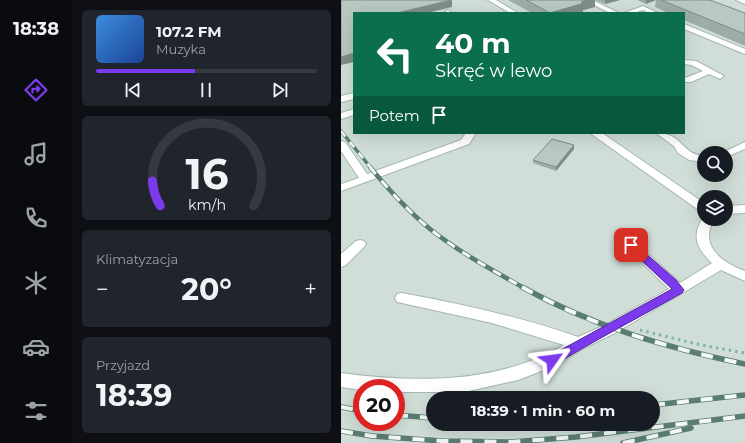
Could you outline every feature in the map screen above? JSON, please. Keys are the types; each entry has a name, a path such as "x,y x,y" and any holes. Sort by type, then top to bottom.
{"lane":[{"path":"491,0 513,12"},
{"path":"587,0 614,12"},
{"path":"739,0 745,2"},
{"path":"630,12 655,4"},
{"path":"643,8 653,12"},
{"path":"685,26 745,52"},
{"path":"685,62 693,63 721,76"},
{"path":"688,80 709,71"},
{"path":"341,99 353,96"},
{"path":"341,116 353,112"},
{"path":"596,134 697,203"},
{"path":"663,134 678,144 682,151 693,158 697,158"},
{"path":"341,188 465,142 470,135"},
{"path":"341,144 365,180"},
{"path":"733,150 745,144"},
{"path":"733,210 745,209"},
{"path":"703,226 701,233 702,240 709,253 721,264 745,276"},
{"path":"341,262 360,244"},
{"path":"631,245 678,290"},
{"path":"341,380 362,383 416,386 464,385 512,375 552,360 579,344 619,324 721,264"},
{"path":"402,298 494,317 531,327 579,344"}],"path":[{"path":"619,324 661,336 745,353"}],"shaded area":[{"path":"341,0 745,0 745,443 341,443"}],"building":[{"path":"341,0 451,0 401,12 353,12 353,53 341,57"},
{"path":"526,0 587,0 581,2 584,3 553,12 548,12"},
{"path":"661,0 710,0 745,13 745,34"},
{"path":"552,139 574,145 556,167 533,160"}],"railway":[{"path":"341,131 371,168"},
{"path":"370,167 398,199 430,229 464,253 524,288"},
{"path":"522,287 575,313 631,334 687,351 745,364"},
{"path":"660,404 745,395"},
{"path":"341,407 353,409"},
{"path":"405,416 426,417"},
{"path":"341,431 372,436 442,441 511,442 576,437 745,416"},
{"path":"623,443 691,428"}],"route":[{"path":"552,360 678,290 631,245"}]}
